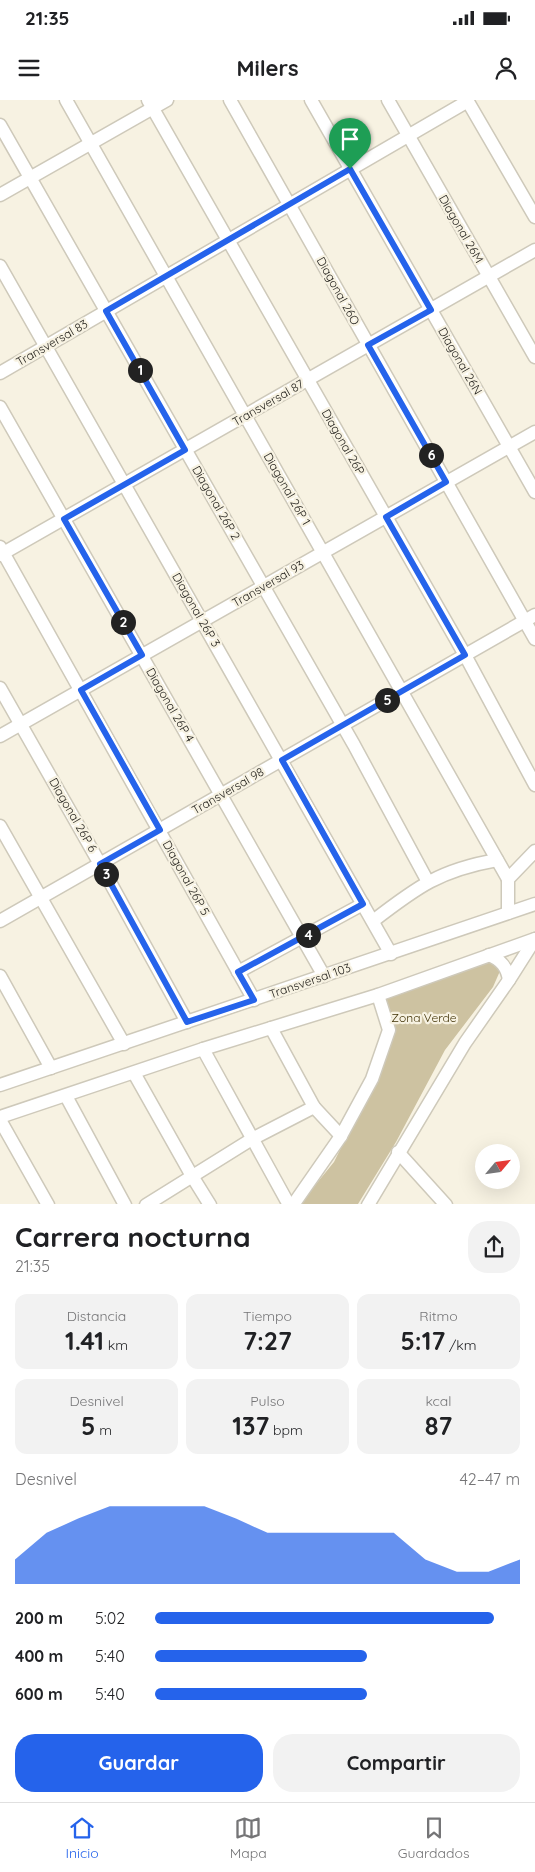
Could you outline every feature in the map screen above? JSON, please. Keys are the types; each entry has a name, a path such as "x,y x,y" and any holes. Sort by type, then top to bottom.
{"street":[{"name":"Diagonal 26P 1","path":"66,100 508,878"},
{"path":"0,195 91,144 150,104 167,100"},
{"name":"Diagonal 26O","path":"230,100 446,482 530,618 535,639"},
{"name":"Diagonal 26N","path":"311,100 535,492"},
{"name":"Diagonal 26M","path":"388,100 535,357"},
{"path":"468,101 535,217"},
{"name":"Transversal 83","path":"0,373 468,101"},
{"name":"Diagonal 26P","path":"150,104 465,655 535,784"},
{"name":"Diagonal 26P 2","path":"0,125 343,725 428,882"},
{"name":"Transversal 87","path":"1,552 64,519 535,250"},
{"name":"Diagonal 26P 3","path":"0,266 391,954"},
{"name":"Diagonal 26P 4","path":"0,407 324,976"},
{"name":"Transversal 93","path":"0,736 535,432"},
{"name":"Diagonal 26P 5","path":"1,552 81,690 254,1000"},
{"name":"Transversal 98","path":"0,921 530,618"},
{"name":"Diagonal 26P 6","path":"0,688 187,1022"},
{"path":"0,826 124,1044"},
{"path":"508,913 508,878 535,851"},
{"path":"372,921 411,892 428,882 461,867 497,860"},
{"path":"238,972 363,904"},
{"name":"Transversal 103","path":"0,1085 535,904"},
{"path":"48,1204 0,1119 203,1049 378,995 535,939"},
{"path":"371,1203 398,1152 465,1043 535,939"},
{"path":"489,955 501,961 509,980"},
{"path":"0,976 51,1068"},
{"path":"203,1049 252,1139 291,1204 341,1136 372,1080 388,1030 378,995"},
{"path":"271,1028 314,1107 341,1136"},
{"path":"134,1073 192,1176 210,1204"},
{"path":"66,1096 125,1204"},
{"path":"146,1204 252,1139 314,1107"},
{"path":"398,1152 446,1204"}],"green space":[{"name":"Zona Verde","path":"488,958 500,971 493,987 445,1050 396,1142 358,1204 300,1204 334,1162 375,1079 390,1030 381,996"}],"route":[{"path":"350,169 431,310 368,345 446,482 386,517 465,655 282,760 363,904 238,972 254,1000 187,1022 100,864 160,830 81,690 142,655 64,519 185,450 106,311 350,169"}]}
